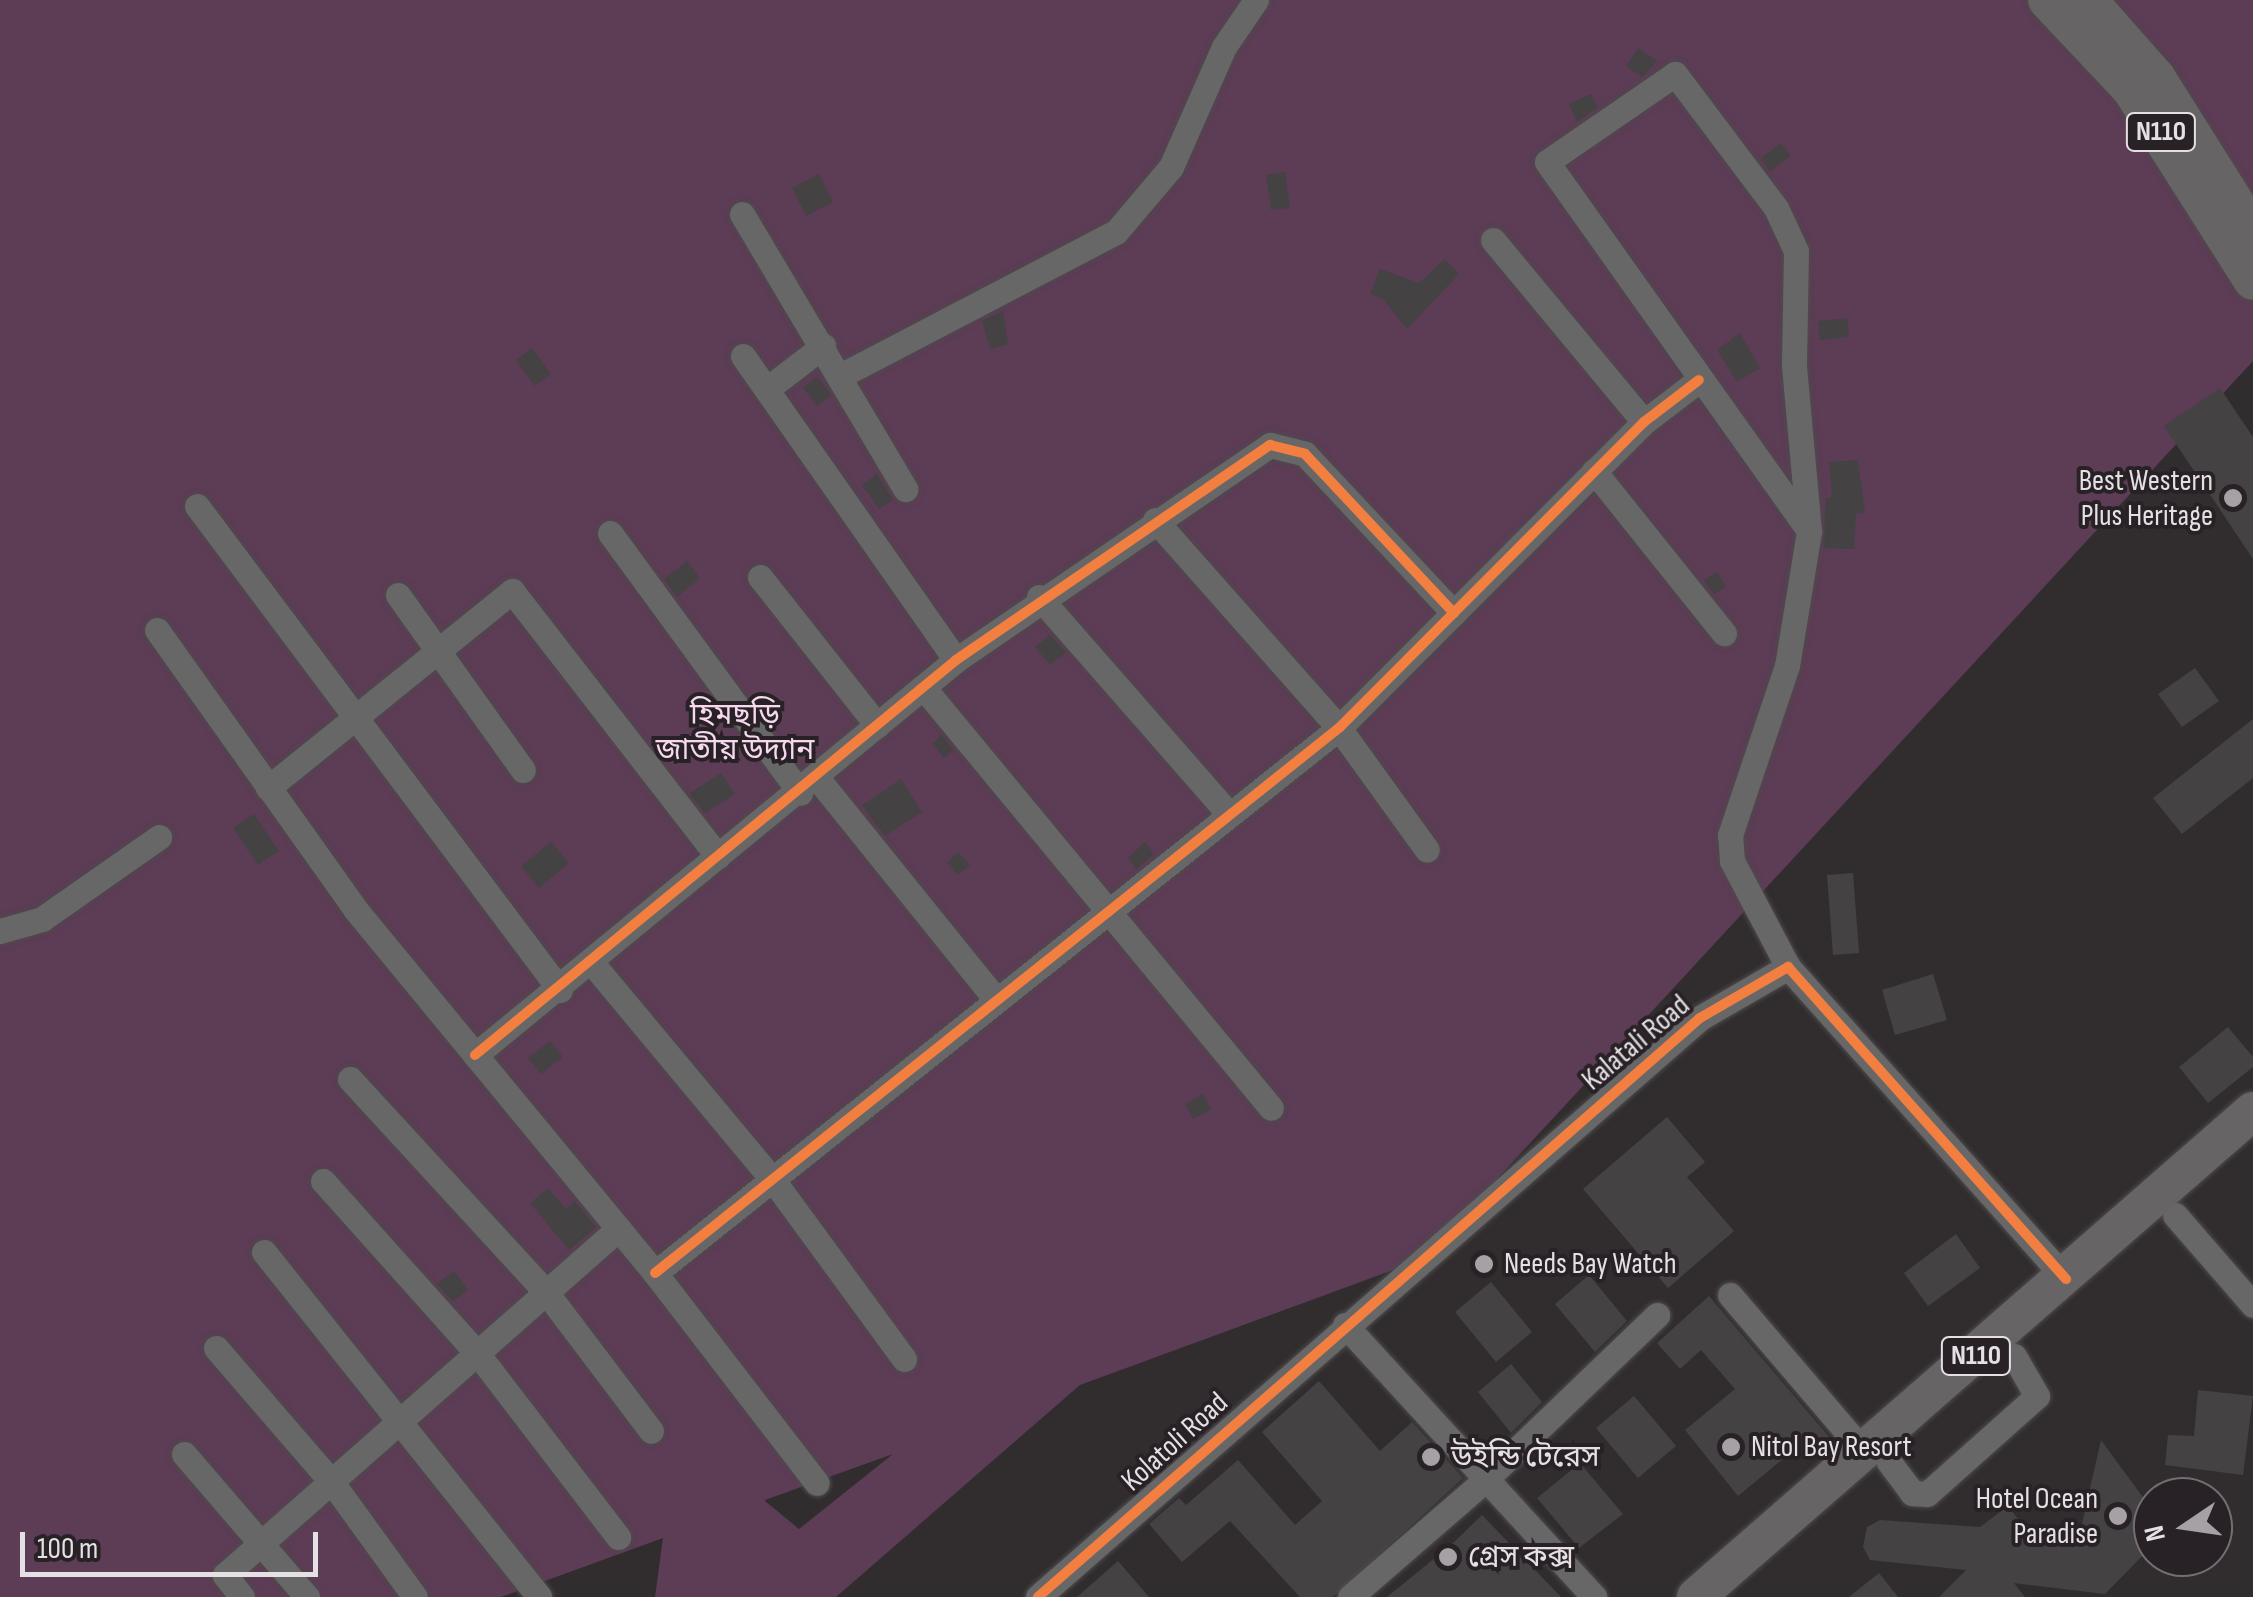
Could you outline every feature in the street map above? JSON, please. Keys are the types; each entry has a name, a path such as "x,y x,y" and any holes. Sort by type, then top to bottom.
{"highway":[{"name":"N110","path":"2047,0 2131,89 2253,282"},
{"name":"N110","path":"2088,0 2156,78 2253,231"},
{"name":"N110","path":"1734,1597 2066,1279 2253,1111"},
{"name":"N110","path":"1696,1597 2014,1356 2253,1144"}],"street":[{"path":"842,375 1116,232 1171,167 1224,47 1256,0"},
{"path":"1809,532 1547,162 1675,74 1776,208 1796,252 1794,365 1809,532 1786,666 1730,835 1732,861 1788,967 2066,1279"},
{"path":"742,214 842,375 905,490"},
{"path":"1493,240 1644,422"},
{"path":"766,390 822,346"},
{"path":"743,356 956,660"},
{"path":"655,1273 1226,812 1339,728 1644,422 1699,380"},
{"path":"475,1055 809,786 956,660 1039,598 1270,445 1290,445 1306,454 1454,613"},
{"path":"1594,471 1724,633"},
{"path":"197,506 560,990"},
{"path":"1155,520 1339,728 1428,850"},
{"path":"610,533 809,786 996,998"},
{"path":"760,577 877,725"},
{"path":"268,788 512,591 718,857"},
{"path":"398,595 524,770"},
{"path":"1039,598 1226,812"},
{"path":"157,630 268,788 475,1055 655,1273 817,1483"},
{"path":"924,687 1271,1108"},
{"path":"0,931 42,920 159,837"},
{"path":"592,963 773,1180 904,1359"},
{"name":"Kalatali Road","path":"1345,1325 1700,1018 1788,967"},
{"path":"350,1079 546,1292 650,1431"},
{"path":"323,1181 477,1353 618,1537"},
{"path":"2174,1215 2253,1305"},
{"path":"242,1597 225,1575 618,1229"},
{"path":"264,1252 402,1418 540,1597"},
{"path":"1730,1294 1876,1457"},
{"path":"1350,1597 1484,1481 1657,1315"},
{"path":"1345,1325 1594,1597"},
{"name":"Kolatoli Road","path":"1038,1597 1345,1325"},
{"path":"216,1348 331,1481 416,1597"},
{"path":"184,1454 307,1597"}],"green space":[{"name":"হিমছড়ি জাতীয় উদ্যান","path":"0,0 2253,0 2253,361 1423,1259 1080,1385 836,1597 655,1597 663,1538 501,1597 0,1597","holes":["893,1454 799,1529 765,1500"]}],"building":[{"path":"1638,48 1657,61 1642,77 1626,66"},
{"path":"1591,94 1598,107 1577,122 1569,104"},
{"path":"1781,143 1791,156 1770,171 1761,158"},
{"path":"1285,172 1290,208 1271,210 1266,175"},
{"path":"819,174 833,202 806,216 792,188"},
{"path":"1445,259 1459,274 1407,329 1383,299 1370,294 1380,269 1419,283"},
{"path":"1003,312 1008,344 990,349 982,320"},
{"path":"1847,318 1849,337 1820,340 1818,321"},
{"path":"1740,333 1760,368 1737,382 1717,350"},
{"path":"532,348 551,374 535,386 516,360"},
{"path":"817,377 831,395 817,406 803,388"},
{"name":"Best Western Plus Heritage","path":"2220,388 2253,437 2253,559 2164,426"},
{"path":"1858,460 1865,513 1856,514 1854,549 1823,548 1826,498 1832,497 1829,462"},
{"path":"877,474 893,500 879,509 862,485"},
{"path":"687,561 700,578 677,597 664,579"},
{"path":"1717,572 1726,587 1714,594 1704,580"},
{"path":"1050,635 1066,652 1050,665 1035,647"},
{"path":"2195,668 2219,701 2182,727 2158,694"},
{"path":"2253,719 2253,778 2182,834 2153,798"},
{"path":"942,735 954,750 944,758 932,744"},
{"path":"721,773 735,794 705,813 689,794"},
{"path":"901,779 922,812 885,836 862,805"},
{"path":"254,814 279,851 258,865 233,828"},
{"path":"551,842 569,863 539,888 521,866"},
{"path":"1145,842 1154,854 1136,869 1128,858"},
{"path":"958,852 970,865 958,875 947,863"},
{"path":"1853,873 1859,953 1833,955 1827,875"},
{"path":"1933,974 1947,1020 1895,1035 1882,990"},
{"path":"2228,1027 2253,1057 2253,1067 2208,1103 2179,1067"},
{"path":"550,1041 563,1057 541,1074 528,1058"},
{"path":"1203,1094 1211,1110 1193,1119 1185,1104"},
{"path":"1667,1117 1705,1162 1687,1177 1734,1231 1668,1288 1583,1189"},
{"path":"548,1188 566,1209 575,1201 596,1227 569,1250 530,1203"},
{"path":"1956,1234 1980,1268 1928,1306 1904,1273"},
{"path":"454,1271 468,1290 453,1302 437,1284"},
{"path":"1589,1275 1627,1321 1595,1352 1555,1304"},
{"path":"1491,1282 1532,1332 1496,1362 1455,1312"},
{"path":"1709,1296 1831,1439 1805,1461 1795,1449 1738,1496 1685,1430 1735,1389 1701,1350 1680,1369 1657,1343"},
{"path":"1511,1364 1542,1402 1511,1433 1478,1392"},
{"path":"1319,1381 1380,1451 1412,1422 1463,1478 1333,1597 1300,1597 1230,1521 1182,1562 1149,1524 1179,1498 1186,1505 1238,1460 1295,1525 1322,1501 1262,1432"},
{"path":"2198,1390 2253,1396 2243,1475 2165,1465 2168,1435 2194,1436"},
{"path":"1634,1396 1676,1446 1638,1478 1596,1428"},
{"name":"Hotel Ocean Paradise","path":"2101,1440 2133,1484 2133,1565 2105,1594 2014,1583 2025,1597 1939,1597 1966,1570 1870,1560 1863,1547 1867,1527 1880,1520 1980,1527 2008,1506 2027,1531 2079,1537"},
{"path":"1580,1463 1623,1514 1579,1548 1537,1498"},
{"path":"1482,1515 1561,1597 1387,1597 1451,1545"},
{"path":"1118,1561 1149,1597 1077,1597"},
{"path":"1879,1573 1898,1597 1849,1597"}],"cycle path":[{"path":"655,1273 1339,728 1644,422 1699,380"},
{"path":"475,1055 956,660 1270,445 1305,454 1454,613"},
{"path":"1038,1597 1700,1018 1788,967 2066,1279"}],"place":[{"name":"Best Western Plus Heritage","path":"2233,498"},
{"name":"Needs Bay Watch","path":"1484,1264"},
{"name":"Nitol Bay Resort","path":"1731,1447"},
{"name":"উইন্ডি টেরেস","path":"1431,1457"},
{"name":"Hotel Ocean Paradise","path":"2118,1516"},
{"name":"গ্রেস কক্স","path":"1448,1557"}]}
